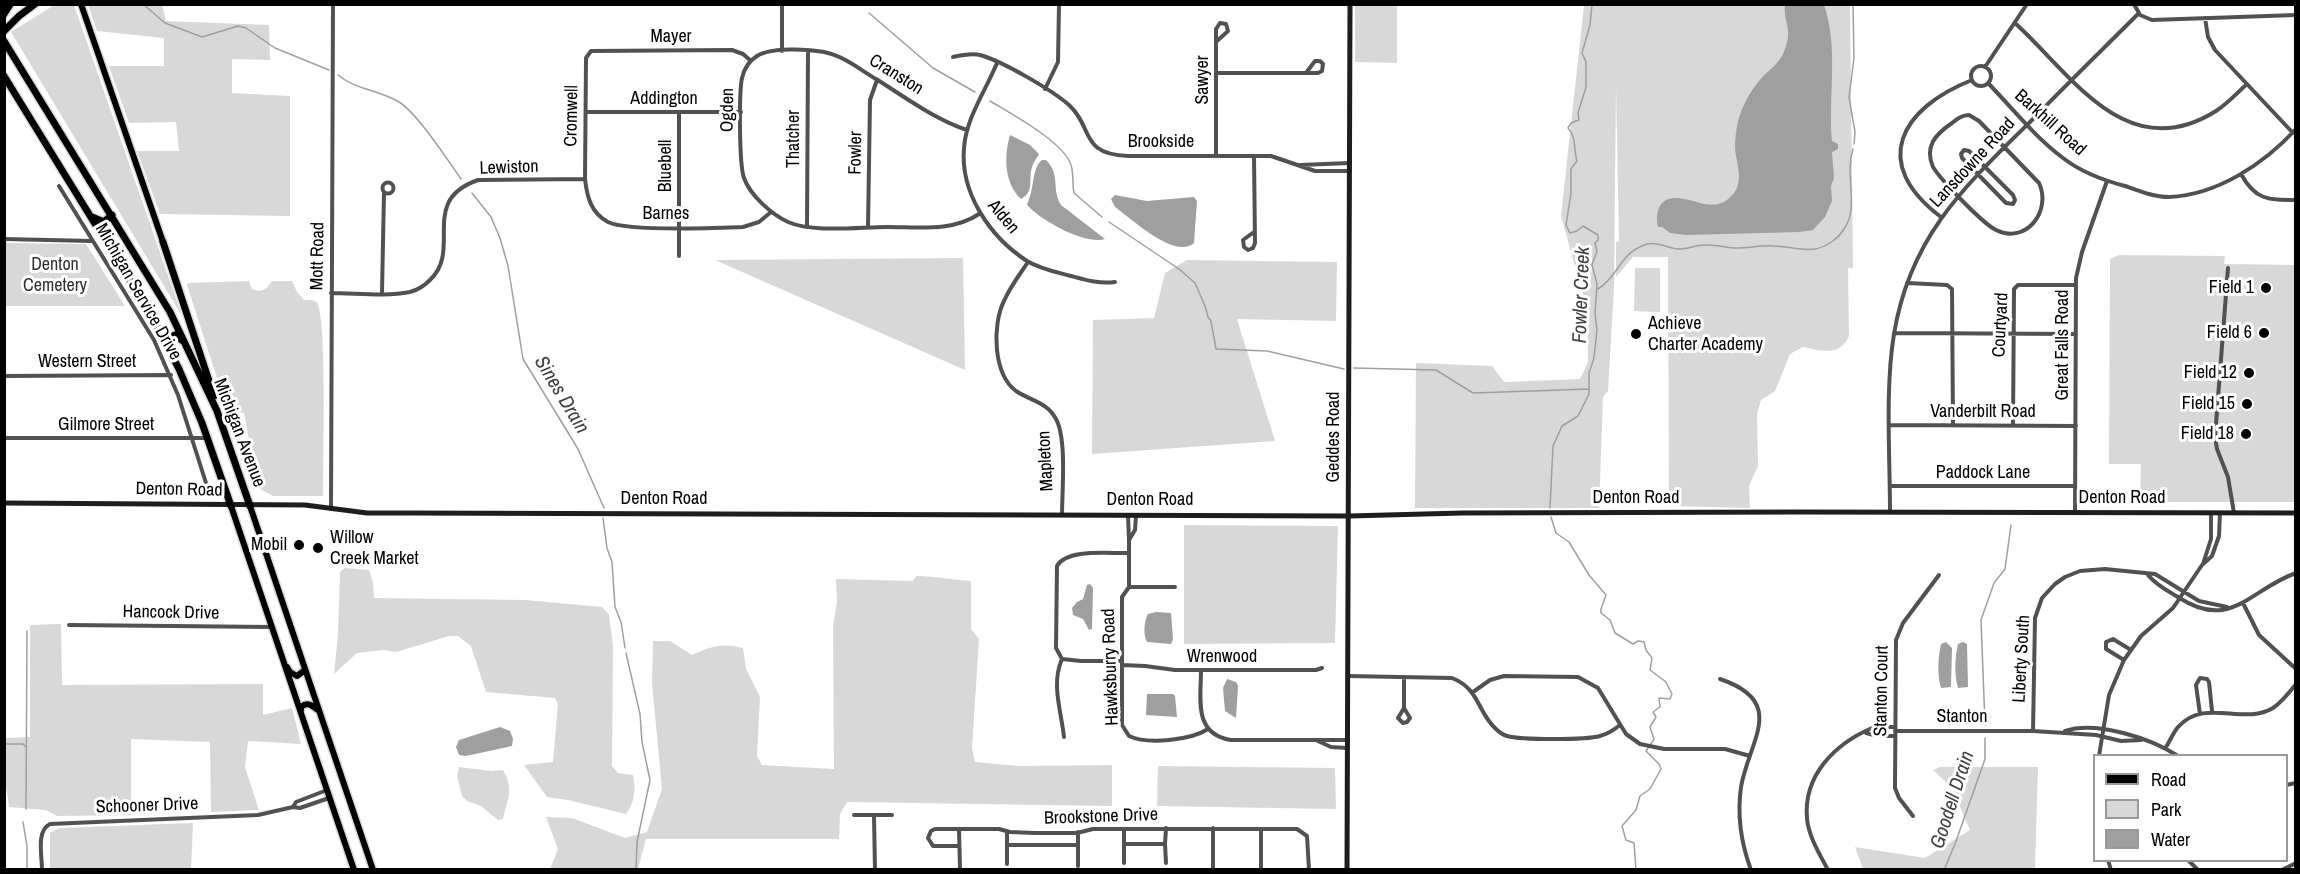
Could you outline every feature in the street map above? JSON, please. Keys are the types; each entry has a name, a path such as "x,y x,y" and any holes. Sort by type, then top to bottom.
{"highway":[{"path":"4,31 36,4"},
{"name":"Michigan Avenue","path":"4,41 170,312 217,411 250,506"},
{"name":"Michigan Avenue","path":"4,76 140,295 165,342 179,369 207,438 231,506"},
{"path":"92,217 104,222 112,214"},
{"path":"163,242 217,411"},
{"path":"165,342 175,335 189,348"}],"main road":[{"path":"4,15 10,4"},
{"path":"81,4 163,242"},
{"name":"Michigan Avenue","path":"231,506 355,870"},
{"name":"Michigan Avenue","path":"250,506 373,870"},
{"path":"281,656 294,675 301,675 305,670"},
{"path":"301,713 302,706 307,704 312,705 320,713"}],"street":[{"name":"Mott Road","path":"331,508 333,4"},
{"path":"782,4 782,51"},
{"path":"1045,89 1058,62 1059,4"},
{"name":"Geddes Road","path":"1347,870 1350,4"},
{"path":"1985,67 2027,4"},
{"path":"2134,4 2139,14 2152,20 2295,15"},
{"name":"Lansdowne Road","path":"1890,513 1891,360 1894,333 1907,283 1923,247 1941,217 1984,166 2139,14"},
{"path":"2205,18 2211,44 2294,131"},
{"name":"Sawyer","path":"1216,156 1217,26 1222,22 1226,24 1228,31 1217,41"},
{"path":"2015,23 2094,102 2111,114 2137,125 2158,127 2188,123 2217,110 2247,84"},
{"name":"Mayer","path":"588,54 591,51 732,51 743,54 751,61"},
{"path":"751,61 763,53 808,51"},
{"name":"Cranston","path":"808,51 837,56 930,113 967,130"},
{"name":"Thatcher","path":"807,227 808,51"},
{"name":"Cromwell","path":"585,179 586,58 588,54"},
{"name":"Brookside","path":"952,57 975,55 997,63 1045,89 1071,106 1088,138 1096,147 1110,154 1276,157 1315,171 1350,171"},
{"name":"Ogden","path":"751,61 742,79 741,158 743,176 748,187 771,212"},
{"path":"1217,73 1306,73 1320,73 1323,64 1315,61 1306,73"},
{"name":"Alden","path":"997,63 967,130 964,147 964,167 969,190 979,214 1028,262 1097,283 1115,282"},
{"path":"1972,80 1974,70 1978,67 1985,67"},
{"path":"1972,80 1979,86 1988,84 1991,75 1985,67"},
{"name":"Fowler","path":"868,227 870,100 877,80"},
{"path":"1941,217 1914,191 1904,174 1901,157 1903,138 1908,125 1924,106 1972,80"},
{"name":"Barkhill Road","path":"1988,84 2061,157 2107,181 2168,197 2204,190 2241,174 2262,160 2294,131"},
{"name":"Addington","path":"586,112 741,112"},
{"name":"Bluebell","path":"679,256 680,112"},
{"path":"1971,115 2034,177 2041,187 2043,204 2035,222 2018,232 1999,231 1990,226 1958,195 1936,172 1930,161 1930,146 1937,134 1962,116 1971,115"},
{"path":"1968,150 2014,197 2014,203 2010,205 2006,203 1977,174 1961,157 1962,151 1968,150"},
{"path":"1254,156 1254,232 1254,246 1248,250 1244,247 1244,240 1254,232"},
{"name":"Brookside","path":"1299,165 1350,163"},
{"path":"2241,174 2251,190 2261,197 2272,200 2295,200"},
{"name":"Lewiston","path":"331,293 397,293 418,289 435,276 441,265 444,251 442,224 447,206 454,193 463,186 478,180 585,179"},
{"name":"Barnes","path":"585,179 589,203 608,222 623,227 747,226 764,219 771,212"},
{"name":"Great Falls Road","path":"2075,513 2076,285 2082,252 2107,181"},
{"name":"Michigan Service Drive","path":"59,186 154,340 171,375 206,483"},
{"path":"382,293 384,192"},
{"path":"771,212 792,224 807,227 950,226 963,223 979,214"},
{"path":"4,239 93,241"},
{"name":"Mapleton","path":"1028,262 1004,300 999,314 999,364 1002,373 1014,390 1045,405 1058,422 1062,440 1062,515"},
{"path":"2228,268 2215,437 2217,449 2228,477 2234,513"},
{"path":"1907,283 1951,287 1953,425"},
{"name":"Courtyard","path":"2013,425 2013,291 2016,286 2076,285"},
{"path":"1894,333 2076,334"},
{"name":"Western Street","path":"4,376 171,375"},
{"name":"Vanderbilt Road","path":"1890,425 2076,426"},
{"name":"Gilmore Street","path":"4,438 193,440 207,438"},
{"name":"Paddock Lane","path":"1890,486 2076,486"},
{"name":"Denton Road","path":"4,503 305,505 379,513 1349,516 1462,513 2295,513"},
{"path":"2099,754 2109,695 2124,660 2141,636 2166,616 2180,599 2202,565 2211,539 2211,513"},
{"path":"2202,565 2212,556 2217,546 2220,513"},
{"name":"Hawksburry Road","path":"1128,515 1129,588 1122,597 1122,725 1129,736 1139,739 1185,739 1208,729"},
{"name":"Hawksburry Road","path":"1128,540 1135,530 1136,516"},
{"path":"1064,737 1055,682 1062,658 1056,648 1056,570 1058,562 1065,556 1073,554 1129,553"},
{"name":"Liberty South","path":"2033,730 2033,627 2042,598 2055,584 2080,571 2124,570 2147,575 2155,574 2199,601 2227,608"},
{"name":"Liberty South","path":"2147,575 2180,599 2210,612 2243,603 2295,573"},
{"name":"Stanton Court","path":"1913,816 1899,798 1896,788 1895,653 1897,634 1939,575"},
{"name":"Hawksburry Road","path":"1129,588 1175,587"},
{"path":"2243,603 2259,635 2295,669"},
{"name":"Hancock Drive","path":"69,625 271,627"},
{"path":"2124,660 2106,649 2106,642 2113,639 2131,650"},
{"name":"Wrenwood","path":"1062,658 1071,661 1122,663 1175,670 1317,670 1322,668"},
{"path":"1201,670 1201,712 1208,729 1218,737 1228,740 1347,740"},
{"path":"1347,676 1452,678 1462,682 1473,692 1492,725 1507,736 1594,737 1609,733 1620,725"},
{"path":"1473,692 1500,676 1578,677 1592,683 1603,694 1620,725 1631,738 1645,746 1725,749 1750,756"},
{"path":"1404,677 1404,708"},
{"path":"2200,714 2196,684 2200,678 2207,679 2209,682 2212,711"},
{"path":"1720,679 1742,688 1756,707 1760,727 1743,778 1739,813 1743,843 1751,870"},
{"path":"2166,747 2178,727 2200,714 2212,711 2261,713 2272,709 2283,700 2295,684"},
{"path":"1828,870 1812,837 1808,823 1810,788 1822,764 1836,749 1850,739 1876,727 1895,732"},
{"path":"2065,732 2085,727 2104,729 2166,747 2175,754"},
{"name":"Stanton","path":"1895,732 2033,730 2065,732"},
{"path":"1866,733 1878,736 1895,732"},
{"path":"2065,732 2073,735 2102,736 2121,741 2141,740"},
{"path":"1317,740 1331,747 1347,748"},
{"name":"Schooner Drive","path":"293,807 296,802 327,790"},
{"name":"Schooner Drive","path":"42,870 42,834 44,827 50,824 258,815 293,807 300,808 329,798"},
{"path":"854,815 892,815"},
{"path":"874,816 875,870"},
{"path":"1166,828 1166,863"},
{"path":"1213,828 1213,870"},
{"name":"Brookstone Drive","path":"959,846 933,846 928,838 931,831 935,829 999,829 1021,833 1078,832 1094,829 1299,829 1305,833 1309,842 1309,870"},
{"path":"959,829 960,870"},
{"path":"1124,829 1124,863"},
{"path":"1261,829 1261,870"},
{"path":"1007,831 1007,864"},
{"path":"1078,832 1078,866"},
{"path":"1124,844 1165,844"},
{"path":"1007,845 1078,845"},
{"path":"2282,870 2295,863"}],"green space":[{"path":"56,4 74,5 182,316 11,32"},
{"path":"88,5 162,5 166,21 269,25 270,60 232,59 232,93 290,96 290,216 160,214 137,151 179,151 176,122 129,123 109,66 164,66 164,38 97,31"},
{"path":"1355,5 1397,5 1397,63 1355,62"},
{"path":"1584,5 1939,5 1850,6 1853,268 1848,268 1849,336 1845,343 1836,350 1824,351 1803,347 1790,354 1775,391 1761,400 1757,414 1758,466 1749,486 1750,508 1669,506 1668,257 1633,257 1616,277 1616,242 1619,241 1616,85 1614,288 1608,391 1603,397 1599,508 1415,508 1416,363 1492,366 1504,382 1580,379 1588,362 1587,310 1561,216"},
{"name":"Denton Cemetery","path":"5,243 86,244 125,306 5,306"},
{"path":"2119,255 2225,256 2224,264 2295,265 2295,502 2140,502 2141,464 2109,464 2110,259"},
{"path":"963,258 965,370 715,260"},
{"path":"1187,260 1337,262 1336,321 1237,319 1275,441 1092,454 1093,320 1154,318 1165,273"},
{"path":"1635,268 1660,268 1660,312 1634,311"},
{"path":"249,281 252,289 261,291 266,289 272,281 292,281 304,300 313,300 317,303 320,314 323,362 323,496 273,496 260,489 244,413 227,410 187,285 188,283"},
{"path":"1184,525 1338,526 1335,643 1184,644"},
{"path":"345,568 369,570 373,582 374,598 525,600 602,607 609,615 613,646 612,766 618,773 633,775 634,780 633,800 626,814 547,797 524,765 553,762 558,704 555,698 486,692 471,646 458,636 449,636 396,652 384,650 357,653 334,674 340,572"},
{"path":"916,576 971,581 971,629 979,639 972,748 975,762 1019,766 1112,765 1112,806 847,802 840,814 839,839 646,839 638,869 550,869 558,849 546,817 572,818 625,838 647,832 662,789 652,683 653,641 670,641 692,655 717,646 743,648 746,669 760,697 757,756 762,765 834,769 833,626 837,602 836,579 913,581"},
{"path":"61,624 62,685 263,684 263,715 292,708 301,744 248,741 245,767 259,810 211,812 210,742 131,739 131,815 57,816 46,810 9,807 5,778 5,738 30,737 30,625"},
{"path":"1158,766 1335,768 1336,809 1157,806"},
{"path":"459,767 503,770 509,790 503,819 498,820 481,806 467,801 462,796 457,776"},
{"path":"1940,767 2038,767 2035,869 1863,869 1855,847 1925,858 1970,830 1952,788 1933,770"},
{"path":"193,823 191,869 50,869 50,833 59,828"}],"water":[{"path":"1785,5 1824,5 1828,21 1832,55 1832,141 1838,144 1838,149 1832,152 1834,178 1831,186 1832,201 1825,217 1813,230 1799,232 1686,235 1670,233 1658,227 1659,208 1669,199 1683,199 1713,205 1727,200 1737,188 1739,171 1735,145 1738,121 1752,90 1783,54 1788,35"},
{"path":"1010,135 1030,145 1039,154 1032,167 1030,189 1021,199 1015,193 1008,177 1006,160"},
{"path":"1042,160 1046,160 1051,166 1061,205 1105,239 1086,238 1064,230 1028,206 1036,169"},
{"path":"1115,195 1147,201 1194,197 1197,201 1194,243 1186,247 1176,246 1154,236 1115,207 1111,199"},
{"path":"1090,584 1093,588 1092,629 1089,630 1083,619 1073,615 1072,608 1083,599 1087,585"},
{"path":"1171,613 1173,639 1171,644 1147,642 1146,620 1148,614"},
{"path":"1946,642 1952,648 1951,687 1941,688 1938,672 1939,655 1941,644"},
{"path":"1963,642 1967,644 1968,687 1958,688 1955,672 1956,655 1958,644"},
{"path":"1227,679 1236,682 1238,686 1236,718 1225,711 1223,688"},
{"path":"1147,694 1173,694 1177,717 1146,715"},
{"path":"500,727 510,731 513,739 512,746 466,756 459,755 456,747 459,740"}],"waterway":[{"name":"Sines Drain","path":"143,4 165,23 202,37 238,26 246,28 275,48 329,70"},
{"name":"Fowler Creek","path":"1550,508 1553,446 1562,426 1578,416 1589,394 1589,373 1594,358 1597,330 1595,313 1597,284 1592,265 1597,251 1595,243 1598,235 1583,226 1570,233 1566,225 1571,193 1571,169 1577,161 1574,139 1568,128 1571,123 1579,120 1578,113 1586,87 1586,62 1582,53 1590,25 1592,4"},
{"path":"1853,4 1854,58 1849,97 1855,132 1854,144"},
{"path":"869,13 933,68 975,92"},
{"name":"Sines Drain","path":"338,75 352,84 399,102 432,137 461,179"},
{"path":"990,101 1023,120 1058,147 1071,165 1074,193 1102,217"},
{"path":"1598,289 1631,253 1647,244 1655,243 1678,249 1702,245 1733,248 1779,246 1810,249 1827,244 1841,233 1849,220 1852,201 1850,170 1853,149"},
{"name":"Sines Drain","path":"472,193 491,217 500,238 508,266 523,359 578,449 604,508"},
{"path":"1109,222 1179,269 1195,283 1211,321 1216,349 1267,351 1344,369"},
{"path":"1354,368 1436,370 1473,393 1589,389"},
{"name":"Fowler Creek","path":"1551,517 1556,533 1569,542 1589,575 1606,595 1601,613 1610,620 1615,633 1633,644 1638,641 1644,642 1652,658 1650,670 1666,682 1672,694 1670,699 1659,698 1660,707 1653,712 1656,717 1650,727 1654,739 1646,751 1661,769 1650,789 1640,796 1636,810 1622,826 1626,840 1634,843 1636,870"},
{"name":"Sines Drain","path":"603,518 607,548 612,562 615,607 621,622 625,648"},
{"name":"Goodell Drain","path":"1985,725 1981,620 1994,583 2005,569 2011,525"},
{"path":"26,809 27,631"},
{"name":"Sines Drain","path":"626,653 640,714 642,742 650,780 637,842 636,870"},
{"name":"Goodell Drain","path":"1944,870 1985,759 1985,738"},
{"path":"4,744 23,744 26,747"},
{"path":"23,822 27,846 27,870"}],"place":[{"name":"Field 1","path":"2266,288"},
{"name":"Field 6","path":"2264,333"},
{"name":"Achieve Charter Academy","path":"1636,334"},
{"name":"Field 12","path":"2249,373"},
{"name":"Field 15","path":"2247,404"},
{"name":"Field 18","path":"2246,434"},
{"name":"Mobil","path":"299,545"},
{"name":"Willow Creek Market","path":"318,548"}]}
